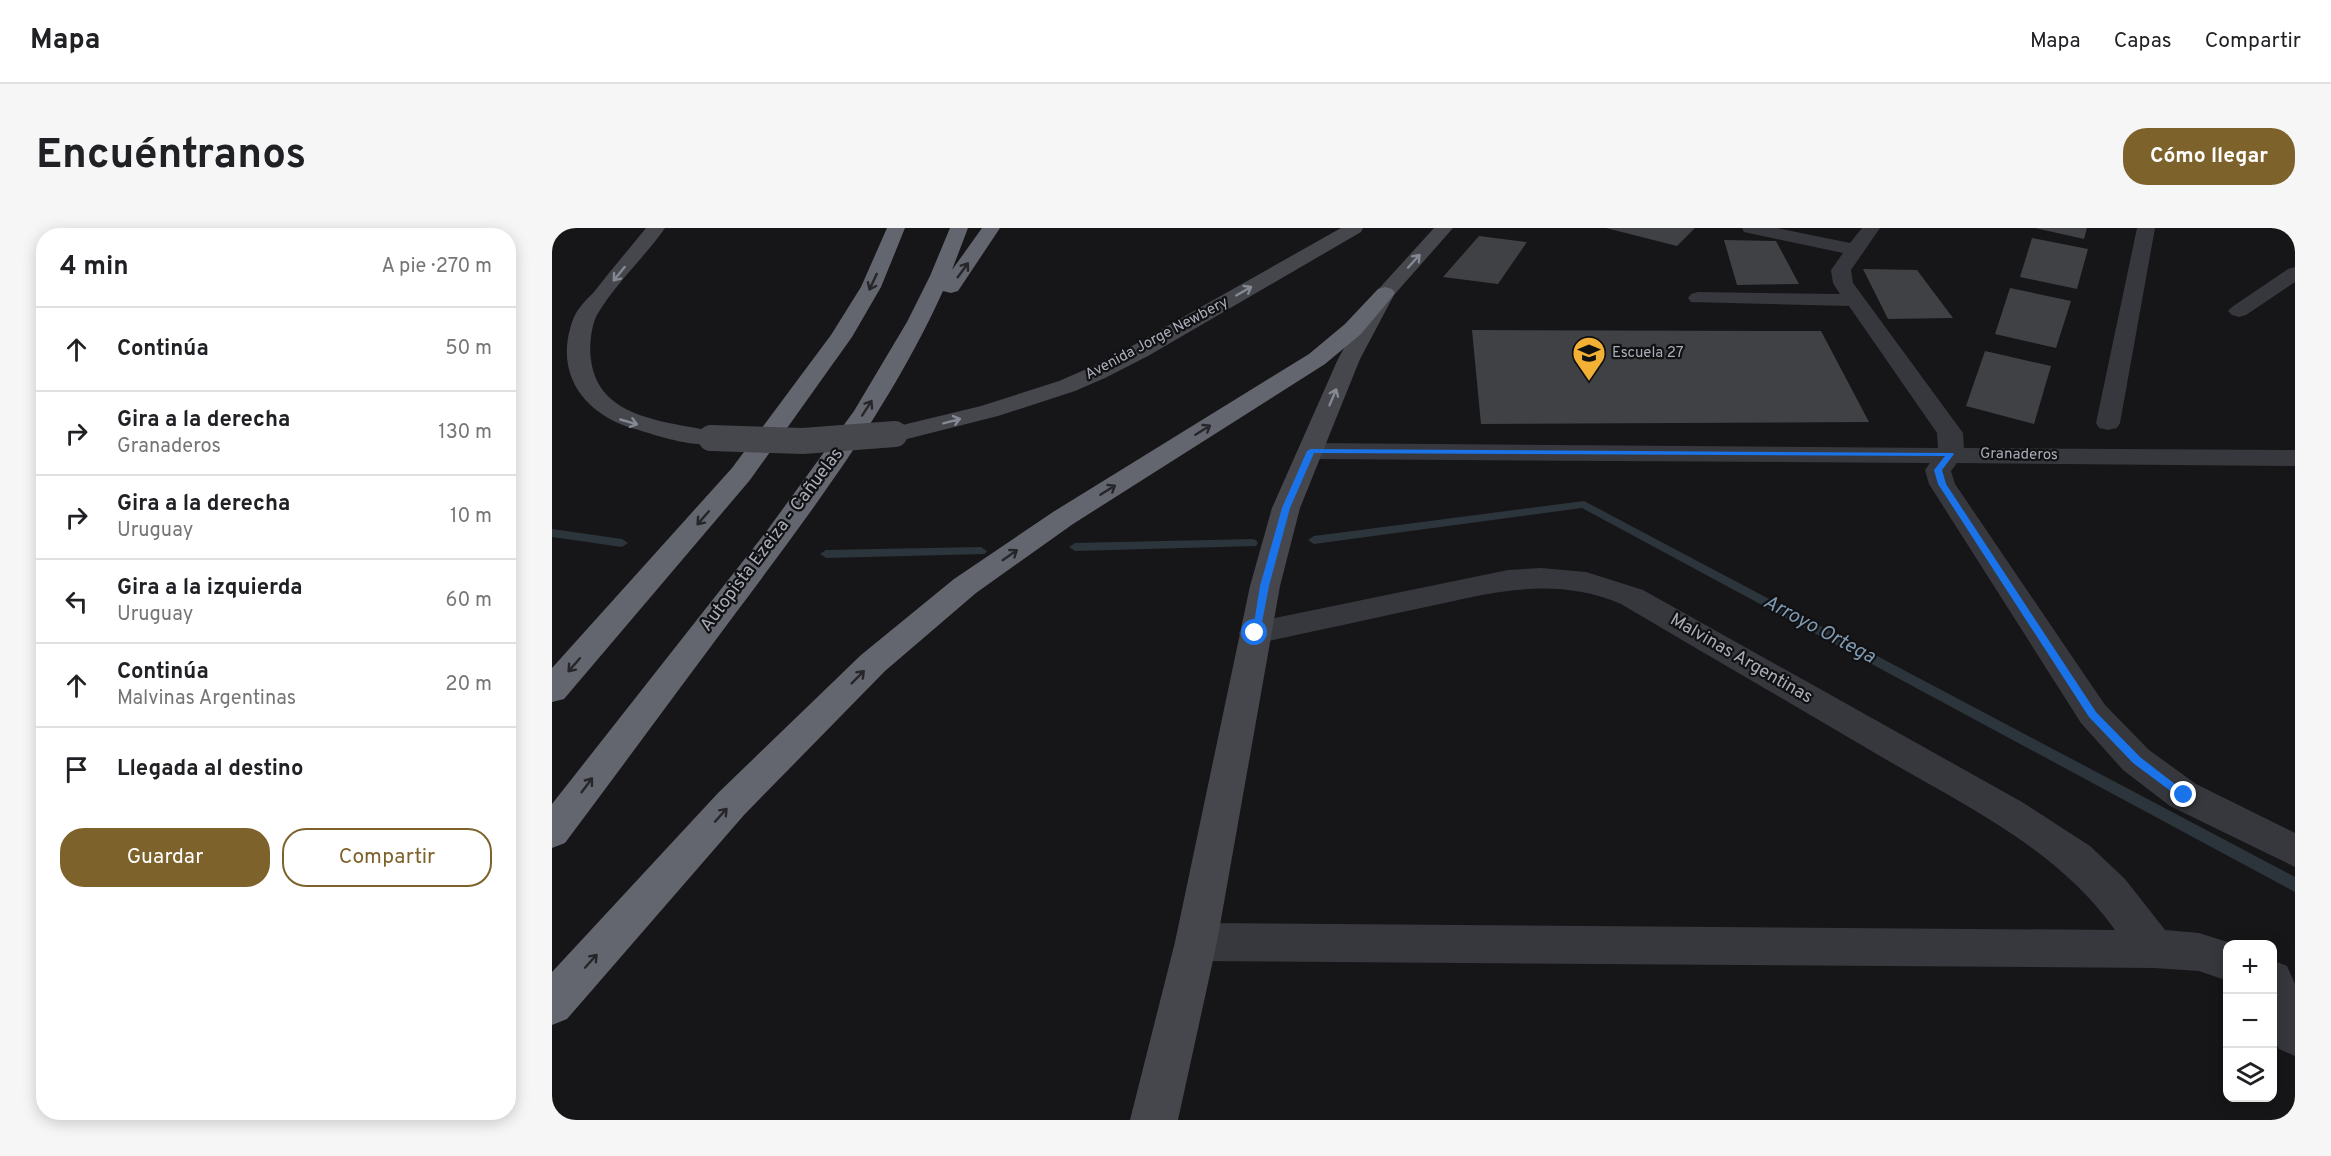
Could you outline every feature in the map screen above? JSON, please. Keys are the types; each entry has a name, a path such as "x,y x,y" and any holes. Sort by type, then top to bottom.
{"highway":[{"path":"552,690 741,474 842,337 871,287 896,228"},
{"name":"Autopista Ezeiza - Cañuelas","path":"552,832 824,475 904,351 950,254 959,228"},
{"path":"904,351 991,228"},
{"path":"552,1004 731,804 873,663 965,586 1063,519 1317,359 1353,329 1385,293"}],"street":[{"name":"Avenida Jorge Newbery","path":"656,228 585,316 571,347 569,362 571,376 585,400 615,418 659,431 711,438 789,442 830,441 895,434 989,411 1067,386 1140,351 1353,228"},
{"path":"1154,1120 1196,942 1265,586 1286,508 1349,359 1385,293 1444,228"},
{"path":"1751,228 1855,250"},
{"path":"1870,228 1841,270 1843,283 1950,433 1951,454 1938,470 1942,484 2093,714 2136,760 2184,795 2295,851"},
{"path":"2108,423 2146,228"},
{"path":"2239,311 2295,273"},
{"path":"1698,298 1854,300"},
{"name":"Granaderos","path":"1311,451 2295,458"},
{"name":"Malvinas Argentinas","path":"1255,633 1508,580 1547,576 1578,579 1604,585 1632,597 2009,813 2076,858 2102,883 2154,949"},
{"path":"1196,942 2154,949 2199,952 2223,960"},
{"path":"2277,981 2295,989"},
{"path":"2277,993 2295,1034"}],"building":[{"path":"1606,228 1695,228 1677,246"},
{"path":"2035,228 2087,228 2084,239"},
{"path":"1479,236 1527,242 1498,284 1443,277"},
{"path":"2032,238 2088,249 2077,289 2020,277"},
{"path":"1724,240 1776,241 1799,284 1737,285"},
{"path":"1863,269 1917,270 1953,318 1888,319"},
{"path":"2010,288 2071,301 2056,348 1995,334"},
{"path":"1472,330 1821,331 1869,422 1481,424"},
{"path":"1985,351 2051,366 2034,424 1966,406"}],"waterway":[{"name":"Arroyo Ortega","path":"1314,540 1584,504 2295,885"},
{"path":"552,533 622,543"},
{"path":"1075,547 1252,543"},
{"path":"826,554 981,551"}],"place":[{"name":"Escuela 27","path":"1589,382"}],"route":[{"path":"1255,633 1286,508 1311,451 1951,454 1938,470 1942,484 2093,714 2136,760 2184,795"}]}
